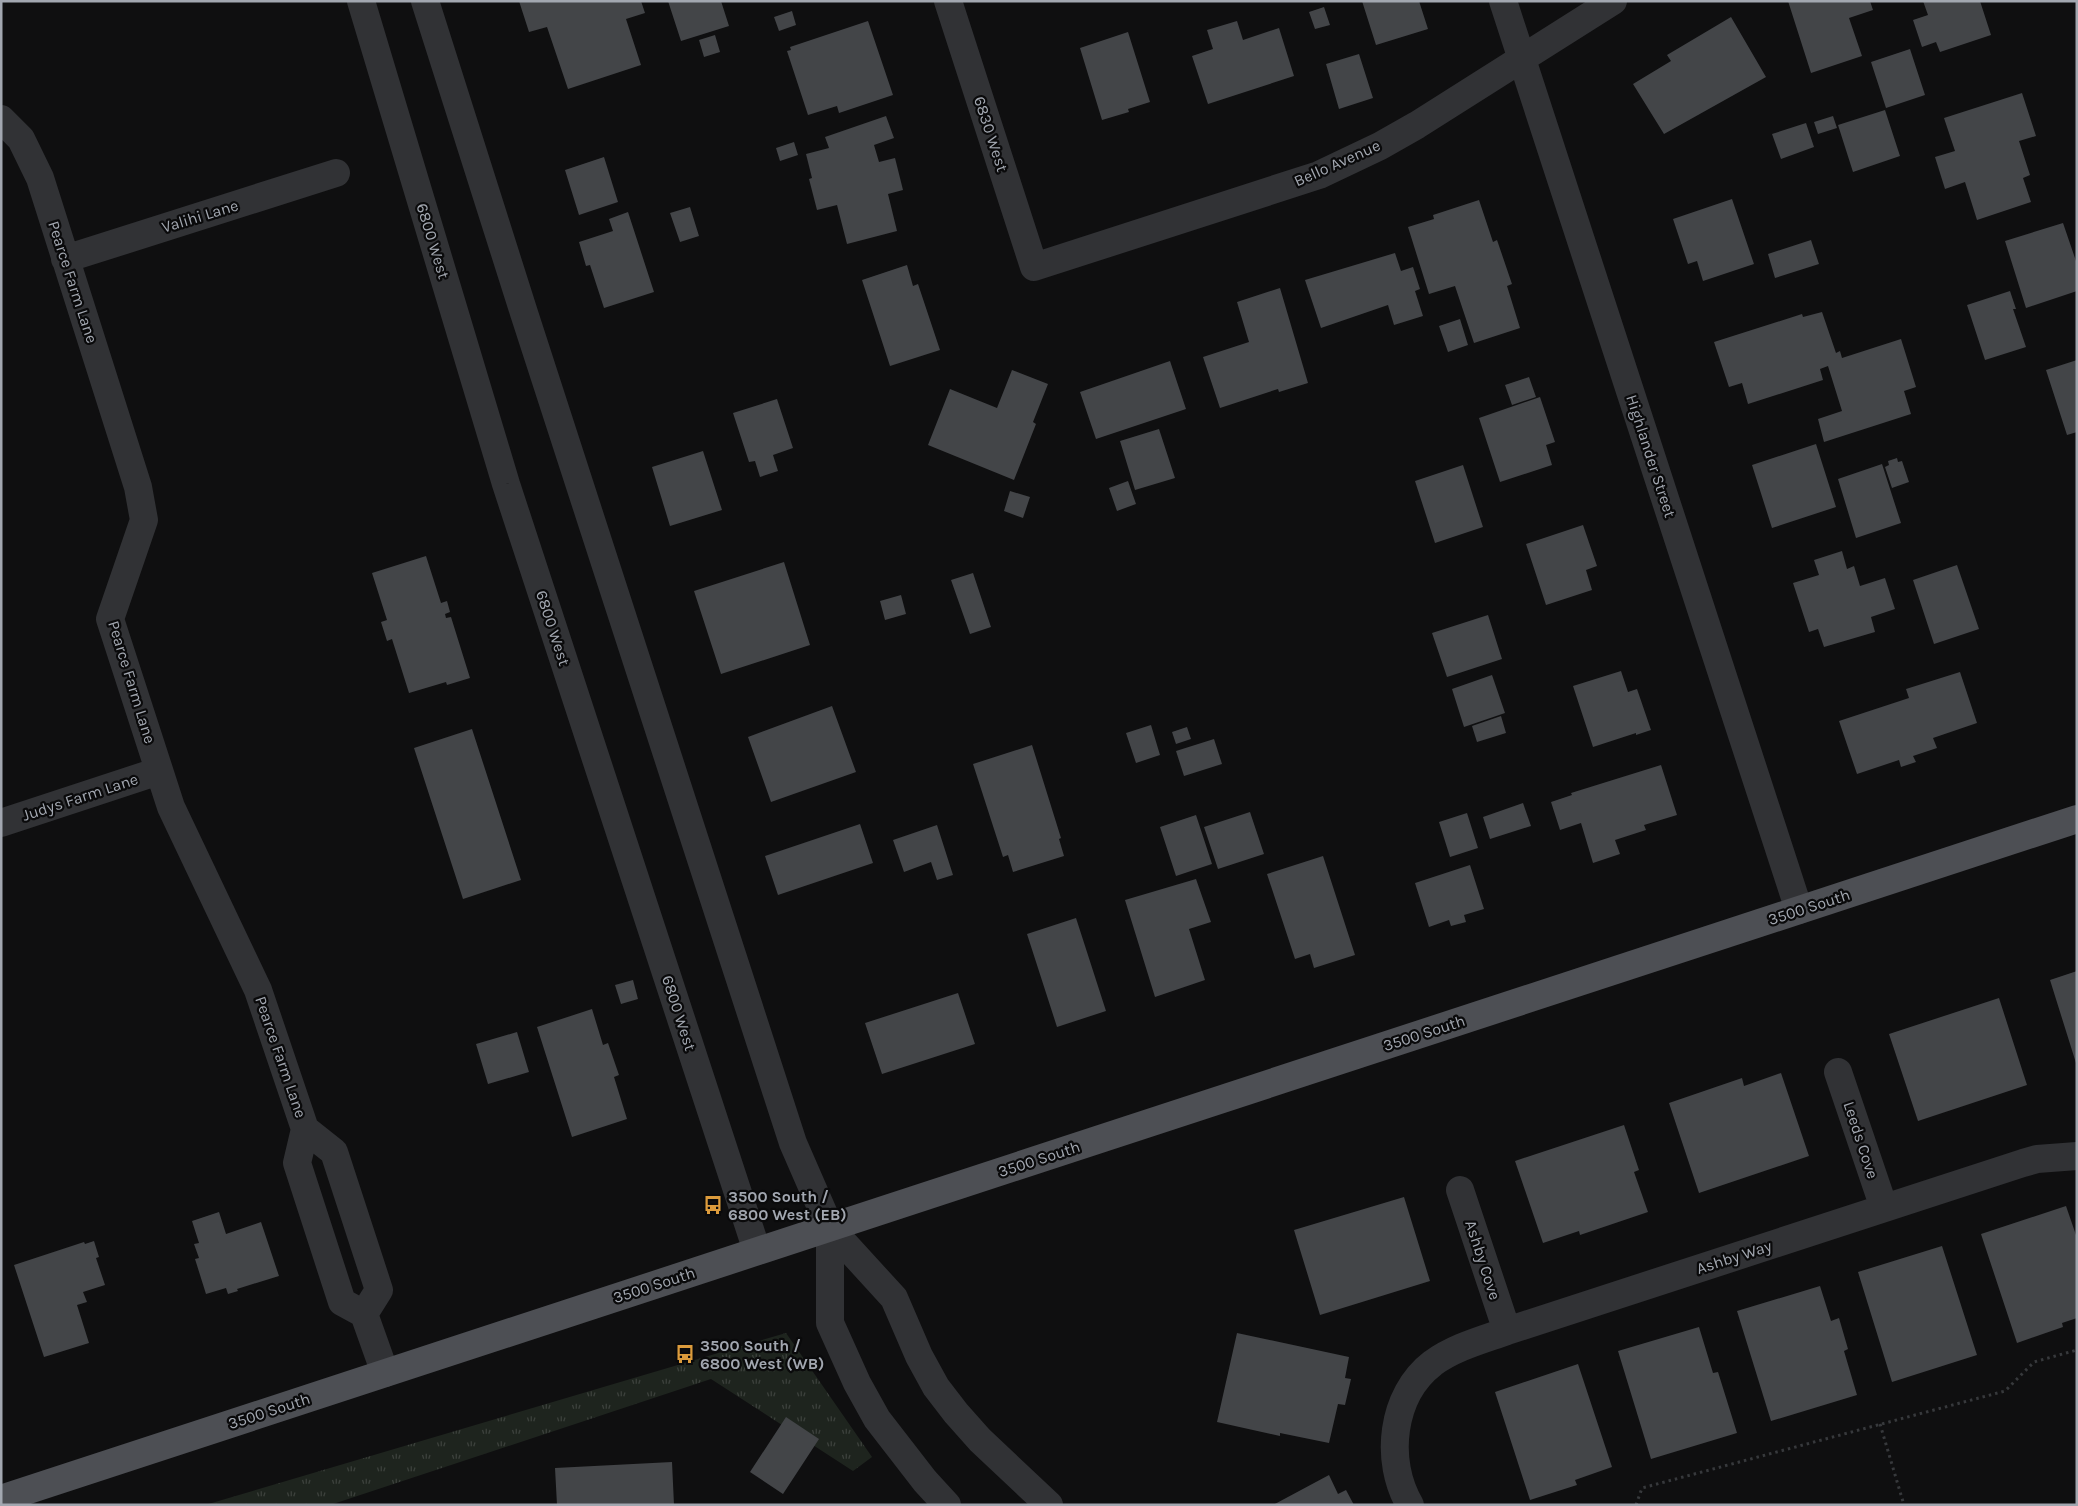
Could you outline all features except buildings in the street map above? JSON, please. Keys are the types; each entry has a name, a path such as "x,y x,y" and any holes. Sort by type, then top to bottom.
{"main road":[{"name":"3500 South","path":"1,1499 2077,819"}],"street":[{"name":"6800 West","path":"361,1 506,484 757,1251"},
{"path":"425,1 792,1143 830,1228 894,1298 919,1356 936,1387 956,1413 1000,1461 1049,1505"},
{"name":"6830 West","path":"948,1 1034,268"},
{"name":"Highlander Street","path":"1503,1 1799,910"},
{"name":"Bello Avenue","path":"1034,268 1319,175 1380,146 1417,125 1614,1"},
{"name":"Pearce Farm Lane","path":"1,119 21,139 40,178 138,487 144,520 110,619 171,807 258,990 305,1128 334,1152 379,1290 364,1314 342,1302 297,1163 305,1128"},
{"name":"Valihi Lane","path":"65,259 336,174"},
{"name":"Judys Farm Lane","path":"1,823 159,771"},
{"name":"Leeds Cove","path":"1838,1072 1884,1208"},
{"name":"Ashby Way","path":"1410,1505 1400,1483 1395,1446 1400,1412 1408,1393 1419,1376 1434,1363 1469,1344 2030,1161 2077,1156"},
{"name":"Ashby Cove","path":"1460,1190 1507,1331"},
{"path":"830,1228 830,1323 857,1383 877,1420 925,1482 947,1505"},
{"path":"364,1314 385,1373"}],"path":[{"path":"1636,1505 1642,1488 2005,1391 2034,1362 2077,1350"},
{"path":"1880,1424 1904,1505"}],"green space":[{"path":"786,1333 872,1457 853,1471 711,1379 330,1505 205,1505"}],"place":[{"name":"3500 South / 6800 West (EB)","path":"713,1205"},
{"name":"3500 South / 6800 West (WB)","path":"685,1354"}]}
